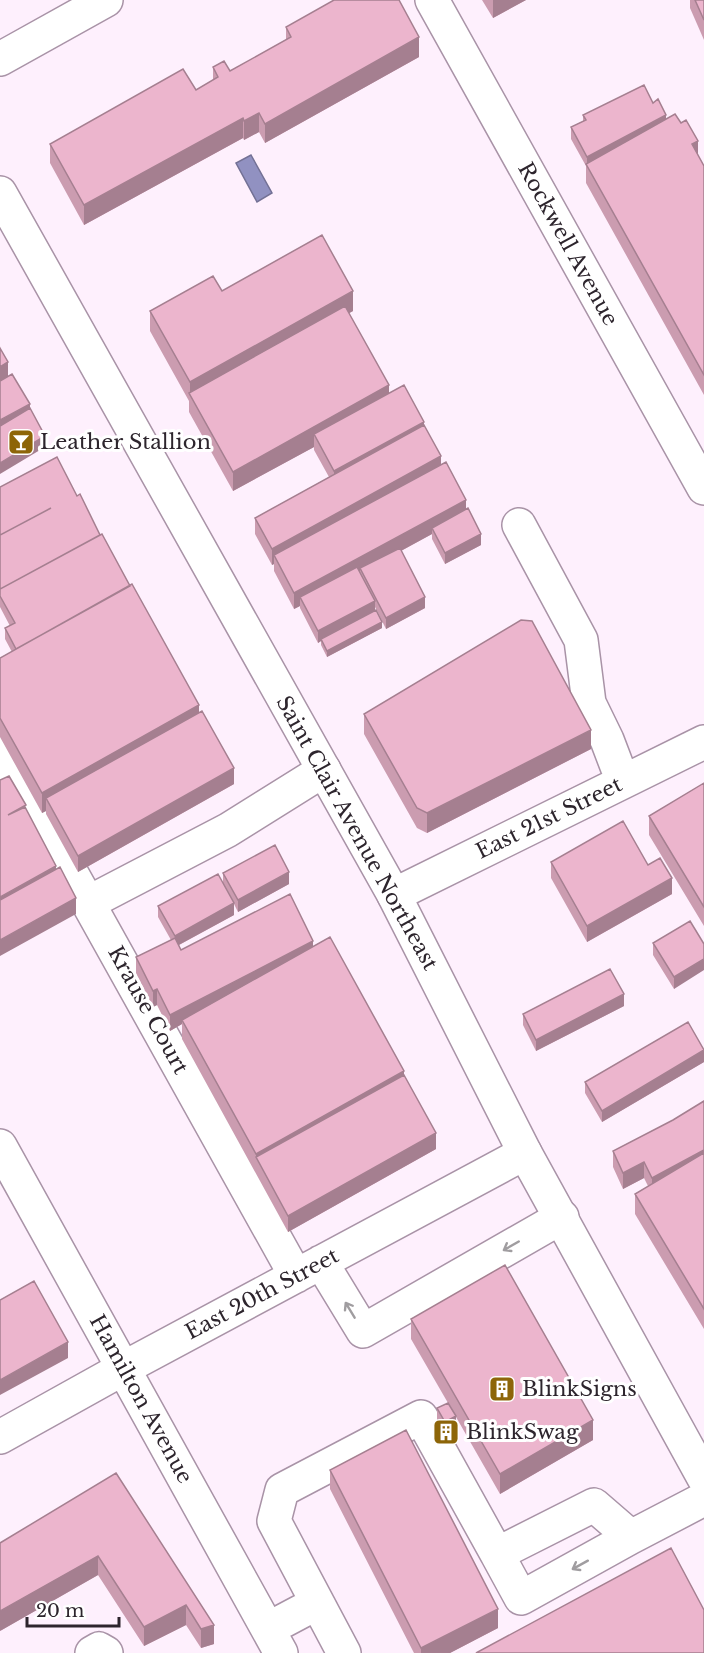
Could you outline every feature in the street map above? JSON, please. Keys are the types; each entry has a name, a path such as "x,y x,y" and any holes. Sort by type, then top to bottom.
{"street":[{"path":"0,59 106,0"},
{"name":"Rockwell Avenue","path":"432,0 704,488"},
{"name":"Saint Clair Avenue Northeast","path":"0,193 394,895 525,1154 562,1217 704,1478"},
{"path":"519,525 581,640 589,703 607,740 623,782"},
{"name":"East 21st Street","path":"394,895 704,742"},
{"name":"Krause Court","path":"0,745 88,903 308,1269 363,1331 562,1217"},
{"path":"88,903 228,830 324,770"},
{"name":"Hamilton Avenue","path":"0,1146 275,1641"},
{"name":"East 20th Street","path":"0,1437 124,1368 525,1154"},
{"path":"344,1653 274,1521 282,1490 422,1417 521,1598 704,1499"},
{"path":"496,1554 594,1505 631,1537"},
{"path":"275,1641 317,1603"},
{"path":"92,1653 99,1649 106,1653"}],"water":[{"path":"251,155 272,193 257,202 236,163"}],"building":[{"path":"334,0 399,0 419,37 265,124 259,113 244,121 243,118 84,205 50,144 183,69 196,90 218,77 213,67 224,61 230,71 291,37 286,27"},
{"path":"695,0 704,0 704,20"},
{"path":"644,85 653,103 658,99 666,115 587,157 571,127 586,120 583,115"},
{"path":"675,114 681,123 686,120 698,141 692,144 704,166 704,375 586,164"},
{"path":"322,235 353,291 190,382 150,311 213,276 222,291"},
{"path":"345,306 389,385 233,472 189,393"},
{"path":"0,348 8,362 0,367"},
{"path":"12,374 30,404 0,420 0,381"},
{"path":"404,385 424,422 334,471 314,434"},
{"name":"Leather Stallion","path":"30,408 45,436 0,463 0,426"},
{"path":"424,425 441,456 272,549 255,518"},
{"path":"57,457 77,496 80,494 100,535 0,589 0,487"},
{"path":"446,462 466,500 294,593 274,555"},
{"path":"468,508 481,534 445,553 432,528"},
{"path":"102,534 130,586 16,649 5,628 15,623 0,596 0,589"},
{"path":"400,548 425,597 386,618 360,568"},
{"path":"357,567 375,601 318,631 300,597"},
{"path":"132,584 199,705 42,793 0,718 0,658"},
{"path":"376,610 382,622 327,651 321,639"},
{"path":"521,620 532,621 591,730 427,813 417,808 364,714"},
{"path":"202,711 234,768 78,856 46,798"},
{"path":"9,776 26,805 8,815 25,807 56,866 0,897 0,780"},
{"path":"704,783 704,907 649,816"},
{"path":"623,821 648,865 660,858 672,878 587,926 551,862"},
{"path":"275,845 289,872 238,900 223,873"},
{"path":"60,867 76,898 0,940 0,900"},
{"path":"218,874 234,903 175,936 158,906"},
{"path":"290,894 313,941 170,1015 157,989 153,991 136,957 175,938 181,950"},
{"path":"690,921 704,944 704,959 674,977 653,943"},
{"path":"330,937 404,1071 256,1154 182,1020"},
{"path":"610,969 624,994 536,1040 523,1014"},
{"path":"688,1022 704,1050 602,1111 585,1082"},
{"path":"404,1075 436,1133 288,1216 256,1157"},
{"path":"704,1101 704,1150 652,1178 644,1162 623,1173 613,1151"},
{"path":"704,1153 704,1309 635,1194"},
{"name":"BlinkSigns","path":"505,1265 593,1420 500,1474 411,1319"},
{"path":"34,1281 68,1342 0,1380 0,1300"},
{"path":"448,1403 456,1416 445,1422 437,1408"},
{"path":"406,1430 498,1609 421,1648 330,1470"},
{"path":"116,1473 214,1625 201,1629 186,1605 144,1627 98,1556 0,1611 0,1543"},
{"path":"671,1548 704,1610 704,1653 476,1653"}],"place":[{"name":"Leather Stallion","path":"21,442"},
{"name":"BlinkSigns","path":"502,1389"},
{"name":"BlinkSwag","path":"446,1432"}]}
